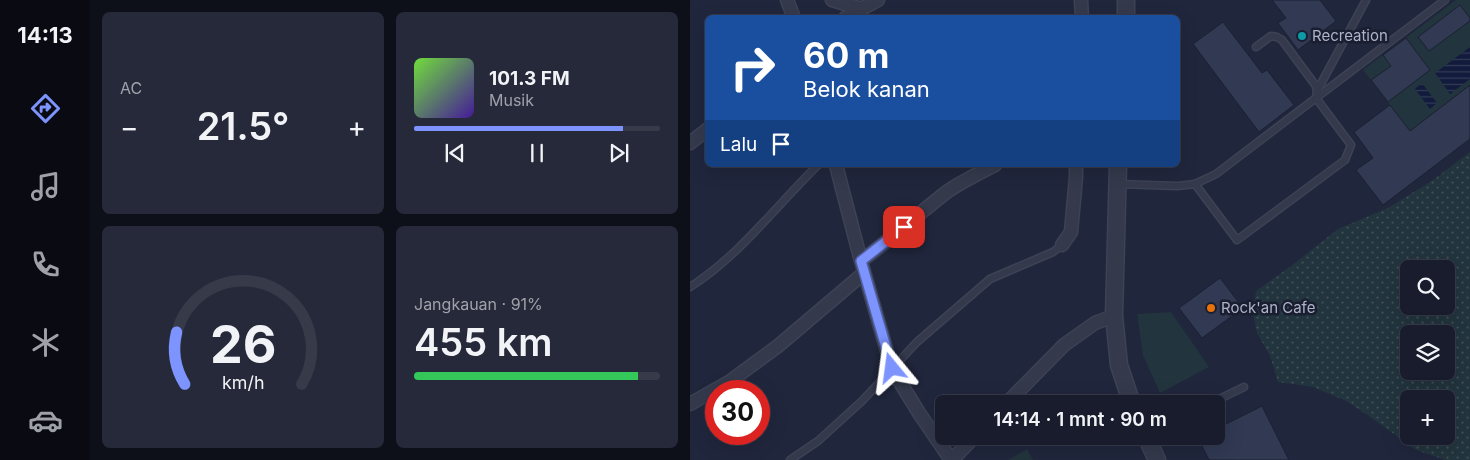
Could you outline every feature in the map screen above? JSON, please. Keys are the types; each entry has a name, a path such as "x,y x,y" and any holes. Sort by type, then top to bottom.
{"street":[{"path":"788,0 793,15"},
{"path":"832,0 862,9"},
{"path":"851,15 878,0"},
{"path":"1081,0 1082,15"},
{"path":"1126,0 1126,15"},
{"path":"690,143 705,131"},
{"path":"837,167 892,368 919,413 952,460 966,445"},
{"path":"690,404 728,382 778,346 863,267 880,247 949,190 991,167"},
{"path":"1062,245 1071,232 1076,167"},
{"path":"1118,167 1114,316 1119,365 1129,395"},
{"path":"1015,395 1064,345 1095,323 1114,316"},
{"path":"1150,445 1157,460"}],"lane":[{"path":"1317,94 1319,85 1366,0"},
{"path":"1117,184 1178,186 1195,184 1216,174 1317,94 1445,0"},
{"path":"1195,184 1237,240 1345,160 1351,145 1317,94 1316,86 1282,40 1271,36 1256,46"},
{"path":"690,287 741,245 816,167"},
{"path":"790,460 818,442 862,401 917,342 990,278 1053,252 1062,245"},
{"path":"1225,396 1244,387"}],"shaded area":[{"path":"1456,0 1470,0 1470,85 1410,131 1363,70"},
{"path":"1470,152 1470,460 1445,460 1416,450 1409,445 1455,445 1455,390 1400,390 1400,438 1346,401 1313,387 1278,382 1270,356 1257,333 1253,314 1256,291 1338,229 1388,208 1433,180"},
{"path":"1171,312 1209,367 1160,393 1143,355 1137,314"},
{"path":"1027,449 1033,460 1008,460"}],"water":[{"path":"1470,47 1470,79 1450,94 1435,73"},
{"path":"1422,83 1437,103 1430,109 1415,89"}],"building":[{"name":"Recreation","path":"1272,0 1320,0 1336,21 1298,50 1278,23 1286,18"},
{"path":"1460,5 1470,18 1470,21 1429,51 1418,37"},
{"path":"1223,22 1262,73 1267,70 1294,105 1259,132 1193,44"},
{"path":"1406,38 1430,70 1388,102 1371,80 1391,66 1383,55"},
{"path":"1470,85 1470,139 1383,205 1356,170 1373,158 1354,132 1390,105 1410,131"},
{"name":"Rock'an Cafe","path":"1220,278 1243,308 1202,338 1179,308"},
{"path":"1262,406 1289,460 1209,460 1202,445 1225,445 1225,424"}],"place":[{"name":"Recreation","path":"1302,36"},
{"name":"Rock'an Cafe","path":"1211,308"}],"route":[{"path":"892,368 861,261 904,227"}]}
